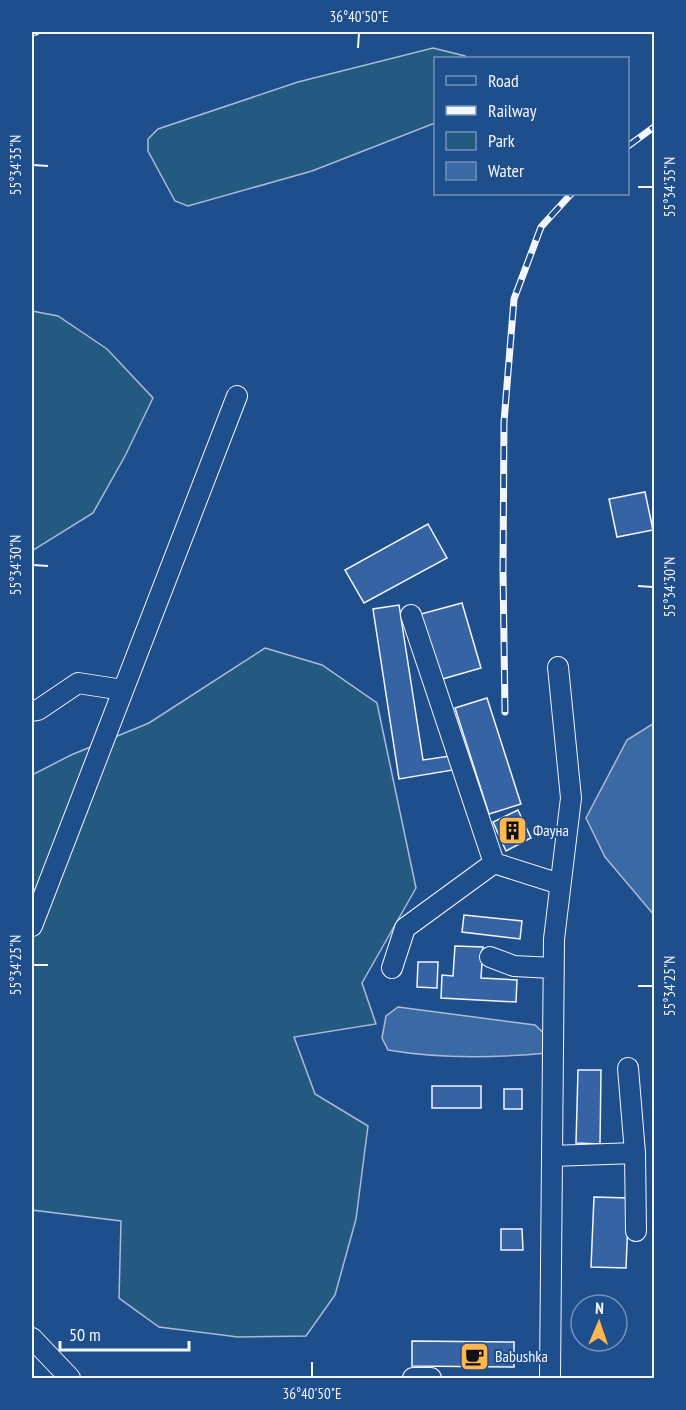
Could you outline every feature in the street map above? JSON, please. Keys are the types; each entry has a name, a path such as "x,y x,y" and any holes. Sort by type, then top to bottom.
{"lane":[{"path":"32,926 237,396"},
{"path":"411,615 494,863"},
{"path":"550,1378 554,939 571,798 558,667"},
{"path":"34,715 78,683 123,690"},
{"path":"494,863 560,884"},
{"path":"392,968 405,928 494,863"},
{"path":"490,957 514,966 553,968"},
{"path":"628,1068 635,1153 636,1231"},
{"path":"552,1156 635,1153"},
{"path":"32,1338 70,1378"},
{"path":"413,1378 431,1378"}],"green space":[{"path":"433,48 466,57 434,57 434,123 312,171 188,206 175,201 148,151 148,139 158,129 298,82"},
{"path":"32,311 58,316 107,349 153,398 125,456 93,513 32,551"},
{"path":"265,648 322,665 377,703 416,888 362,983 376,1024 294,1037 315,1094 368,1126 356,1219 335,1295 306,1336 238,1337 159,1327 119,1298 121,1221 32,1210 32,775 71,755 149,723"}],"water":[{"path":"654,723 654,915 605,857 586,818 627,740"},
{"path":"398,1007 535,1025 546,1035 547,1053 467,1057 388,1050 382,1038 386,1016"}],"building":[{"path":"645,492 653,530 617,537 609,499"},
{"path":"428,524 447,558 364,603 345,570"},
{"path":"462,603 481,668 439,680 421,614"},
{"path":"399,605 423,760 450,756 453,770 399,779 373,609"},
{"path":"487,698 521,804 489,814 455,708"},
{"name":"Фауна","path":"518,810 531,838 506,851 493,822"},
{"path":"464,915 522,921 520,939 462,932"},
{"path":"455,946 483,947 481,978 517,980 516,1002 441,998 442,975 453,976"},
{"path":"418,962 438,962 437,988 417,987"},
{"path":"578,1070 601,1070 600,1144 576,1143"},
{"path":"432,1086 481,1086 481,1108 432,1108"},
{"path":"504,1089 522,1089 522,1109 504,1109"},
{"path":"594,1197 629,1198 626,1268 591,1267"},
{"path":"501,1229 522,1229 523,1250 501,1250"},
{"path":"412,1341 514,1342 514,1367 412,1366"}],"railway":[{"path":"32,33 36,32"},
{"path":"629,145 654,127"},
{"path":"505,712 504,422 514,299 541,227 570,195"}],"place":[{"name":"Фауна","path":"512,830"},
{"name":"Babushka","path":"474,1356"}]}
